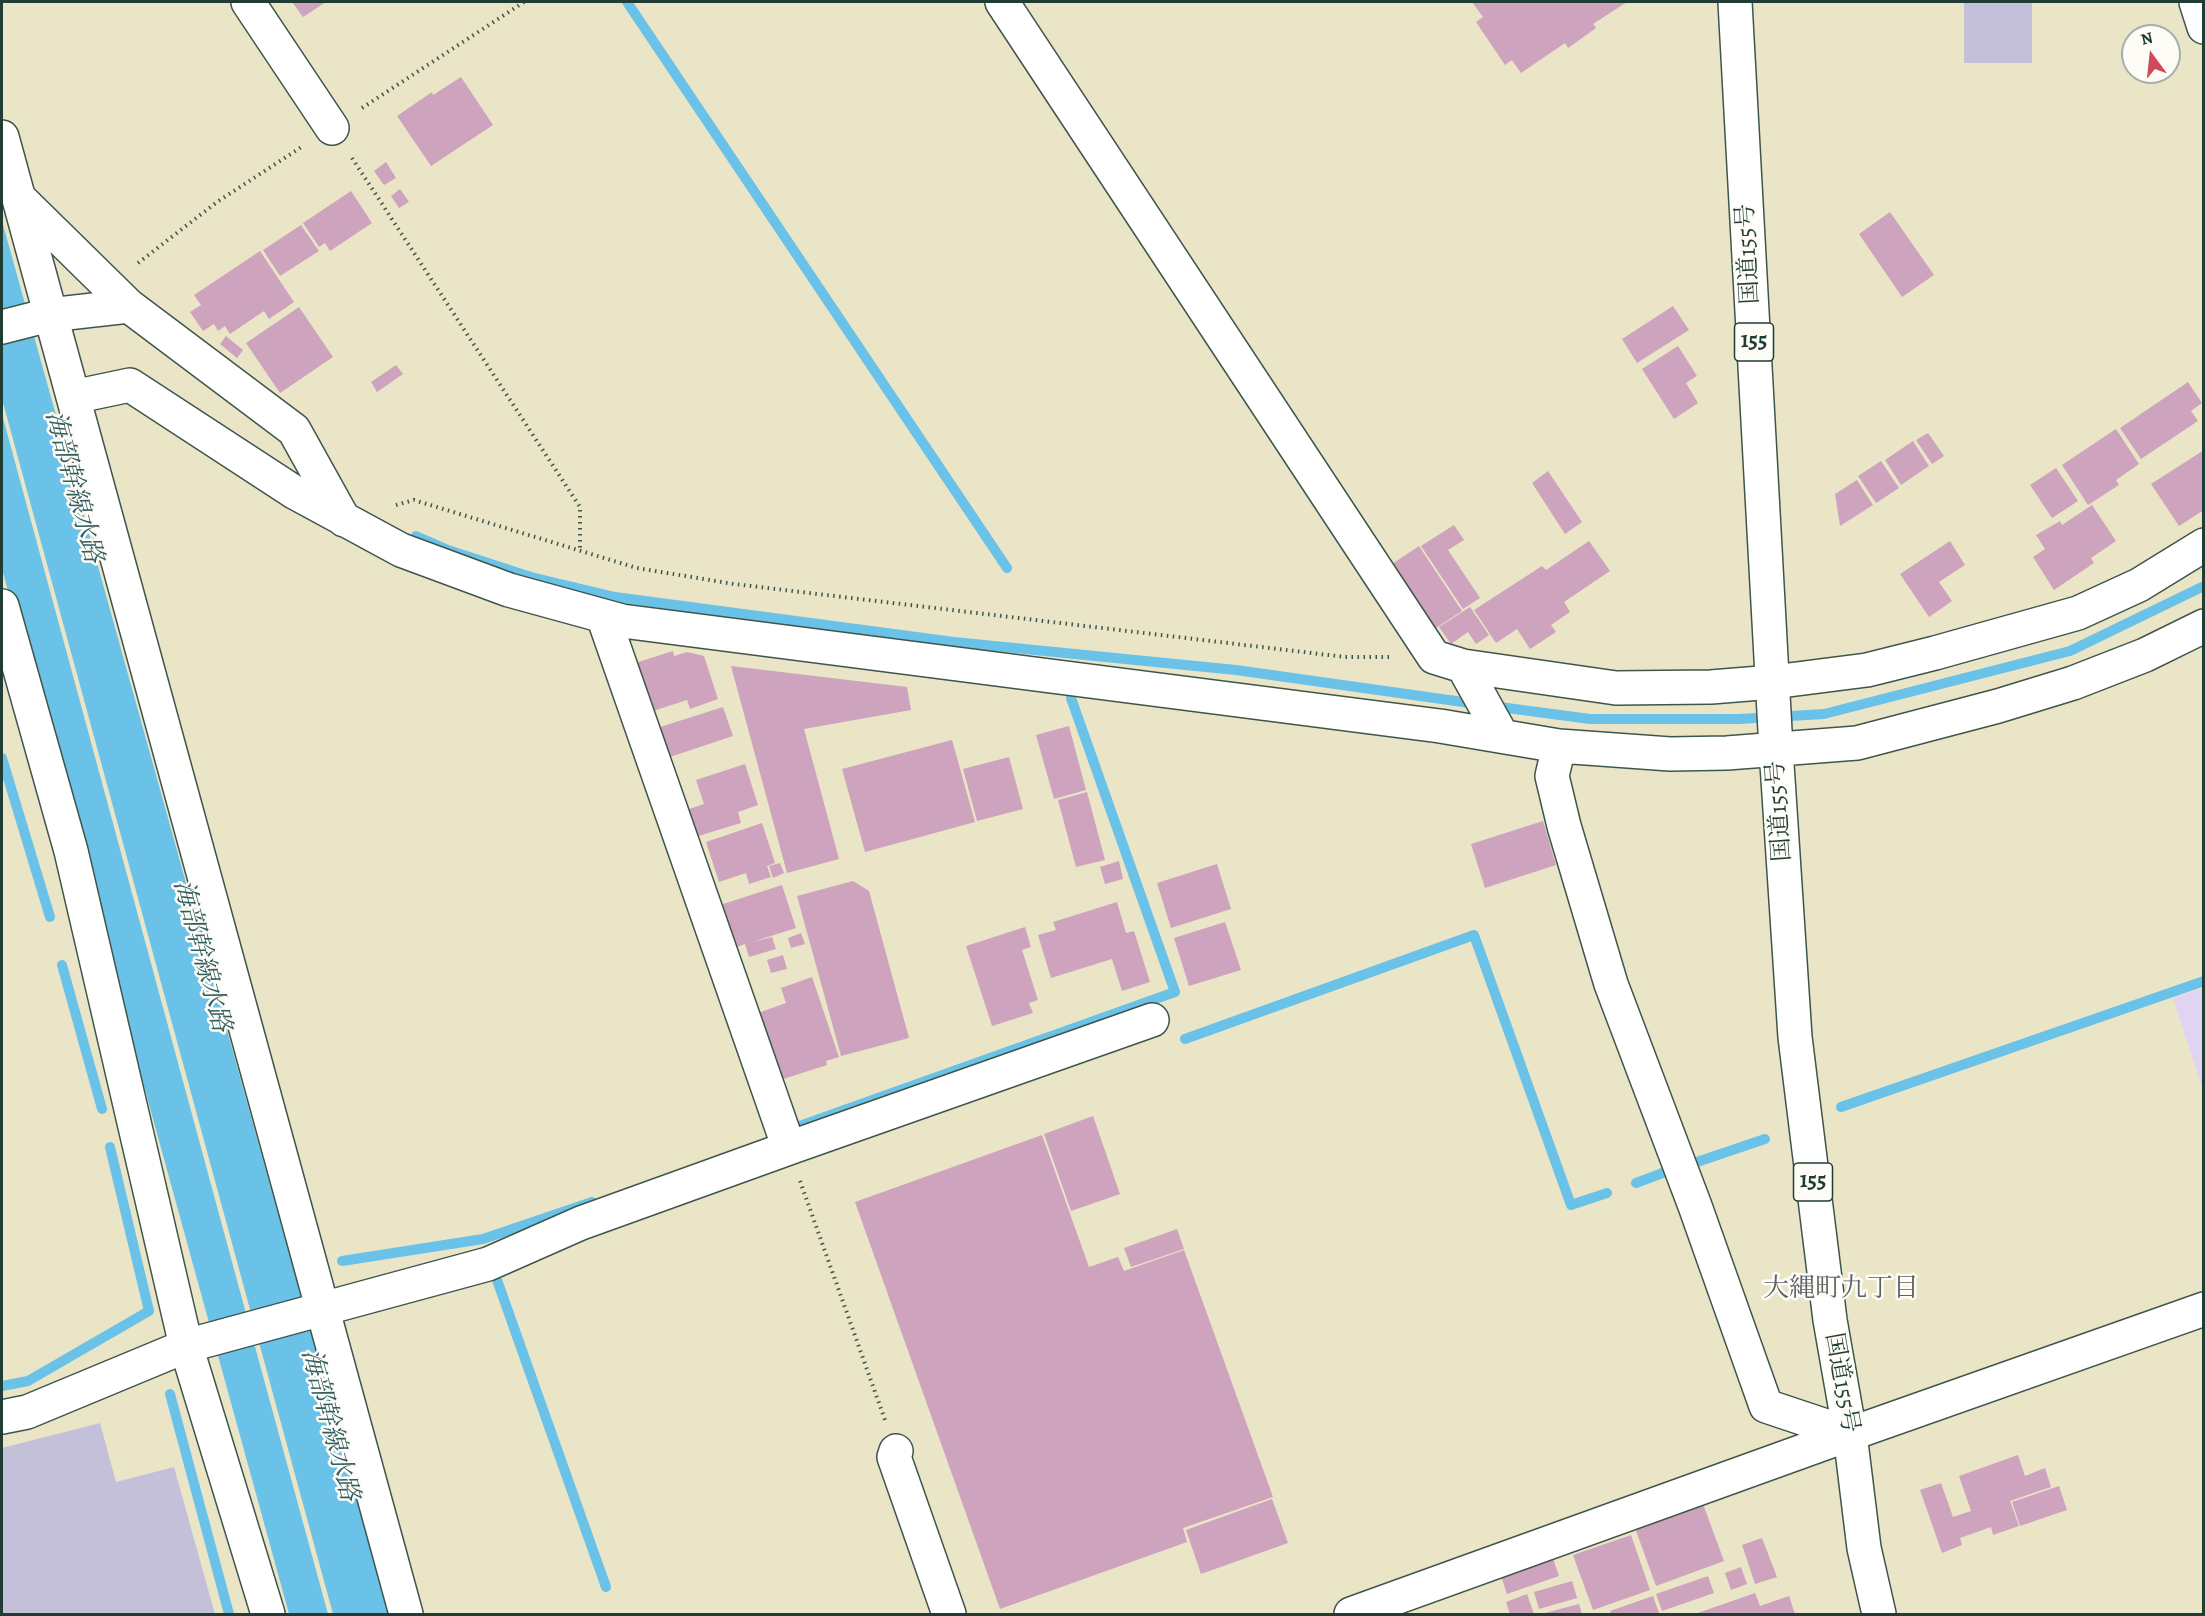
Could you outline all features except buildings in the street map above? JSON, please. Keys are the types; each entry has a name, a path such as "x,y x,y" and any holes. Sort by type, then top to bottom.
{"main road":[{"path":"248,2 332,128"},
{"path":"1002,2 1496,725"},
{"name":"国道155号","path":"1735,2 1776,747 1795,1037 1830,1320 1850,1434 1864,1548 1879,1614"},
{"path":"2196,2 2204,27"},
{"path":"2,137 17,195 42,317 73,397 406,1614"},
{"path":"17,195 129,306 294,430 344,520"},
{"path":"2,327 42,317 129,306"},
{"path":"73,397 129,385 224,448 344,520 401,550 509,590 622,621 1440,726 1496,725 1559,746 1670,754 1727,753 1776,747 1857,743 1998,706 2073,683 2145,655 2204,626"},
{"path":"1457,669 1616,687 1711,687 1867,670 2078,613 2139,585 2204,545"},
{"path":"2,606 71,852 186,1346 268,1614"},
{"path":"603,616 789,1148"},
{"path":"1559,746 1552,776 1564,826 1611,984 1695,1206 1766,1406 1850,1434"},
{"path":"2,1417 27,1412 186,1346 488,1264 581,1222 1152,1020"},
{"path":"1351,1614 2204,1309"},
{"path":"896,1452 894,1457 949,1614"}],"path":[{"path":"332,128 580,507 580,551"},
{"path":"344,520 414,500 637,568 746,586 1457,669"},
{"path":"789,1148 896,1452"}],"shaded area":[{"path":"1964,2 2032,2 2032,63 1964,63"},
{"path":"2204,988 2203,1090 2173,998"},
{"path":"100,1423 116,1482 174,1467 215,1614 2,1614 2,1448"}],"water":[{"name":"海部幹線水路","path":"2,221 388,1614 333,1614 2,399"},
{"path":"2,414 328,1614 289,1614 2,569"}],"waterway":[{"path":"627,2 1007,568"},
{"path":"416,536 448,550 531,577 615,597 954,642 1236,670 1477,704"},
{"path":"1492,706 1590,719 1739,719 1824,714 2070,651 2204,586"},
{"path":"794,1128 1175,992 1071,698"},
{"path":"2,758 50,917"},
{"path":"1185,1039 1474,935 1571,1205 1607,1193"},
{"path":"62,965 102,1109"},
{"path":"1841,1107 2204,981"},
{"path":"1691,1164 1765,1139"},
{"path":"2,1386 28,1381 149,1311 110,1147"},
{"path":"1636,1183 1668,1171"},
{"path":"342,1261 483,1239 592,1202"},
{"path":"497,1280 606,1587"},
{"path":"170,1394 229,1614"}],"district":[{"name":"大縄町九丁目","path":"1841,1290"}]}
